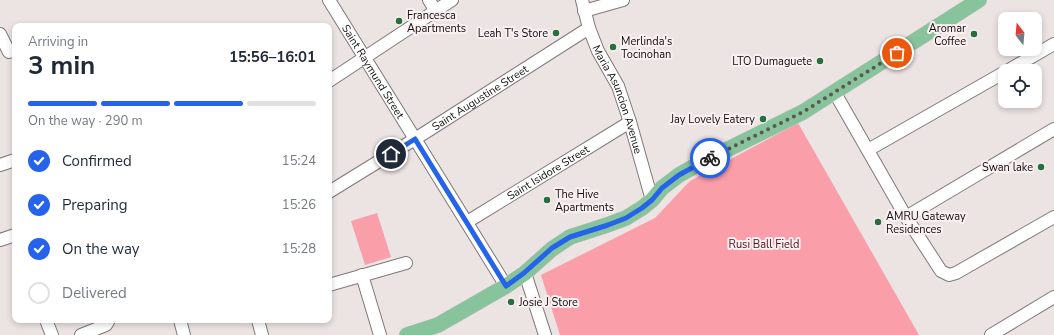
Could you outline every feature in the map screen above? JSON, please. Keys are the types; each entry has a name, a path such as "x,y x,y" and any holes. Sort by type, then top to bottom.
{"main road":[{"path":"407,335 440,330 524,273 552,248 570,237 626,218 652,200 662,188 679,175 794,117 979,0"}],"street":[{"name":"Saint Raymund Street","path":"329,0 506,286"},
{"path":"429,0 436,10"},
{"path":"332,79 452,0"},
{"path":"583,5 623,0"},
{"name":"Maria Asuncion Avenue","path":"583,5 588,28 598,52 618,86 630,122 652,200"},
{"name":"Saint Augustine Street","path":"332,190 415,139 588,28"},
{"path":"0,34 9,52"},
{"path":"1020,64 1054,44"},
{"path":"868,150 998,77"},
{"path":"834,93 906,217 941,271 949,275 956,273 1054,217"},
{"name":"Saint Isidore Street","path":"467,222 630,122"},
{"path":"906,217 1054,129"},
{"path":"0,165 12,161"},
{"path":"0,240 12,237"},
{"path":"332,284 406,263"},
{"path":"524,273 545,335"},
{"path":"362,275 380,335"},
{"path":"991,335 1054,297"},
{"path":"47,323 52,335"},
{"path":"81,335 106,325 108,323"},
{"path":"181,323 184,335"},
{"path":"259,323 262,335"}],"green space":[{"name":"Rusi Ball Field","path":"798,123 919,335 560,335 541,275 655,218 690,181"},
{"path":"377,213 391,257 365,265 351,221"}],"way so far":[{"path":"710,158 803,112 897,53"}],"place":[{"name":"Francesca Apartments","path":"399,21"},
{"name":"Leah T's Store","path":"556,33"},
{"name":"Aromar Coffee","path":"974,34"},
{"name":"Merlinda's Tocinohan","path":"613,47"},
{"name":"LTO Dumaguete","path":"820,61"},
{"name":"Jay Lovely Eatery","path":"763,119"},
{"name":"Swan lake","path":"1041,167"},
{"name":"The Hive Apartments","path":"547,200"},
{"name":"AMRU Gateway Residences","path":"878,222"},
{"name":"Josie J Store","path":"511,302"}],"route":[{"path":"391,154 415,139 506,286 524,273 552,248 570,237 626,218 652,200 662,188 679,175 710,158"}]}
